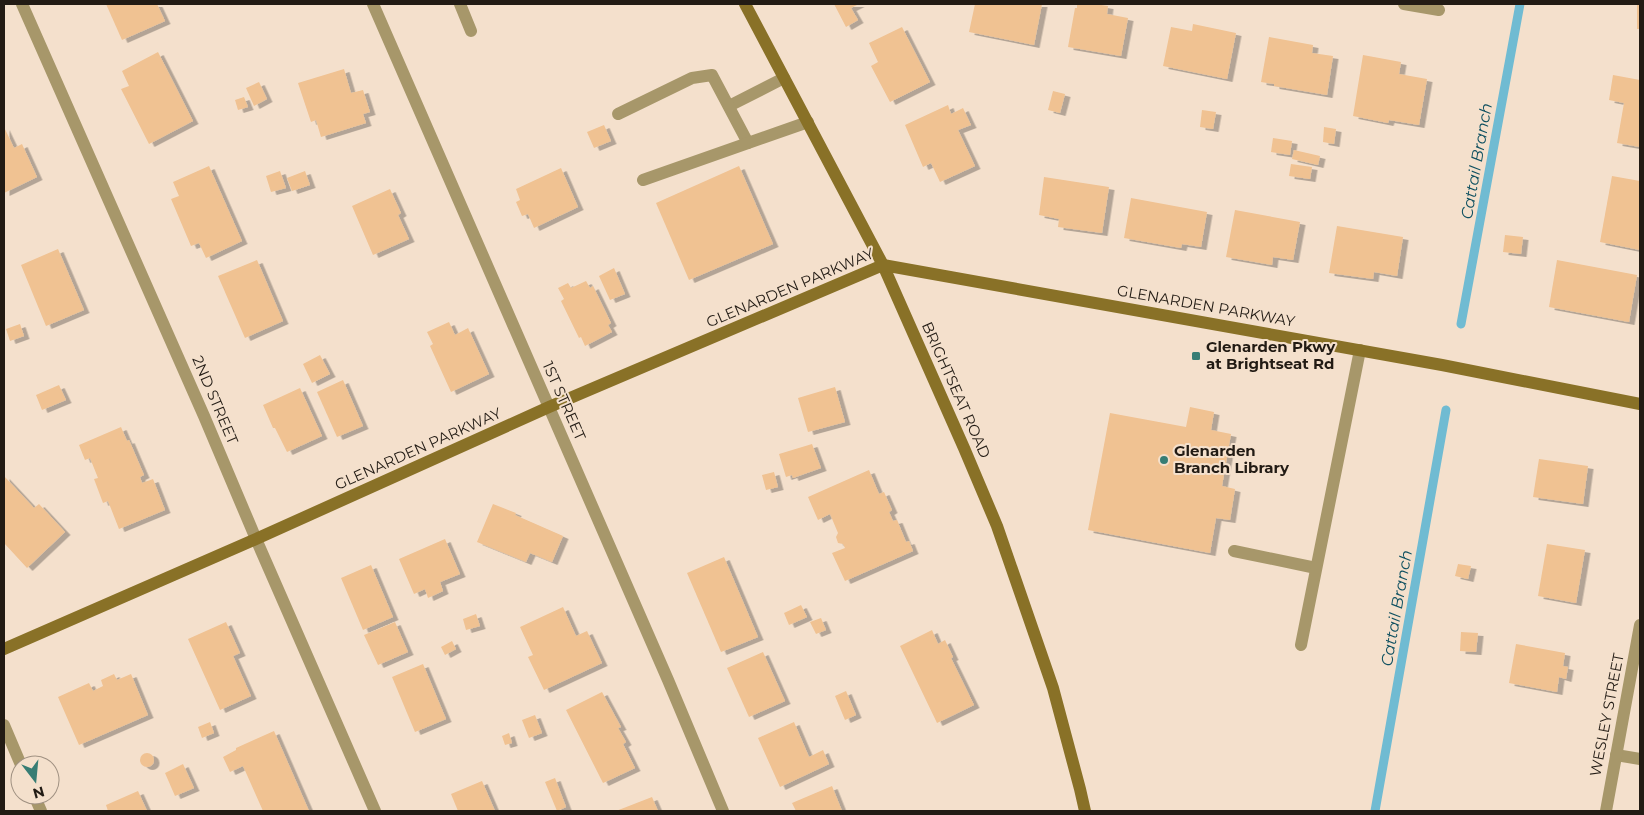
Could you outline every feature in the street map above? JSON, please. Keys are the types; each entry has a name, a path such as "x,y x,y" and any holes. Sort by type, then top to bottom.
{"street":[{"name":"2ND STREET","path":"22,4 204,416 375,811"},
{"name":"1ST STREET","path":"373,4 668,680 723,811"},
{"path":"460,4 472,31"},
{"name":"BRIGHTSEAT ROAD","path":"745,4 883,264 997,526 1053,688 1085,811"},
{"path":"1404,4 1439,10"},
{"path":"618,114 692,78 712,75 748,143"},
{"path":"729,106 784,78"},
{"path":"643,180 808,122"},
{"name":"GLENARDEN PARKWAY","path":"4,649 256,539 549,407 883,264 1360,350 1640,404"},
{"path":"1301,646 1360,350"},
{"path":"1234,551 1316,568"},
{"name":"WESLEY STREET","path":"1606,811 1640,625"},
{"path":"4,725 17,755"},
{"path":"1616,755 1640,759"}],"building":[{"path":"106,4 157,4 165,21 122,40"},
{"path":"834,4 859,4 851,8 858,20 846,27"},
{"path":"975,4 1042,4 1034,45 969,32"},
{"path":"1077,4 1108,6 1107,14 1128,18 1121,56 1068,47"},
{"path":"1637,4 1640,4 1640,29 1637,29"},
{"path":"1193,24 1236,33 1227,79 1163,66 1171,27 1192,31"},
{"path":"902,27 930,82 890,102 871,66 878,62 869,43"},
{"path":"1269,37 1313,45 1312,53 1333,56 1327,95 1261,82"},
{"path":"158,52 193,121 149,144 121,89 129,86 122,71"},
{"path":"1363,55 1401,62 1399,74 1427,79 1419,125 1389,120 1388,123 1353,116"},
{"path":"344,69 351,93 363,90 370,112 363,114 366,123 321,137 316,120 311,122 298,83"},
{"path":"1613,75 1640,80 1640,147 1617,143 1624,103 1609,100"},
{"path":"259,82 267,99 254,106 246,88"},
{"path":"1053,91 1065,94 1060,113 1048,110"},
{"path":"244,97 248,107 238,110 235,100"},
{"path":"948,105 951,114 963,108 971,125 958,130 975,166 940,182 931,163 923,167 905,125"},
{"path":"1202,110 1216,112 1213,129 1200,127"},
{"path":"604,125 611,141 594,148 587,132"},
{"path":"4,127 14,148 22,144 37,177 4,193"},
{"path":"1324,127 1336,129 1334,144 1323,142"},
{"path":"1273,138 1292,141 1290,155 1271,152"},
{"path":"1294,150 1320,156 1318,165 1292,159"},
{"path":"1291,164 1312,167 1310,179 1289,176"},
{"path":"209,166 242,241 206,258 199,243 191,246 171,199 179,196 173,182"},
{"path":"739,166 773,244 689,280 656,203"},
{"path":"561,168 578,207 534,228 528,214 522,216 516,202 520,200 516,189"},
{"path":"280,171 286,188 271,192 266,176"},
{"path":"305,171 310,185 292,191 287,178"},
{"path":"1612,176 1640,181 1640,250 1600,242"},
{"path":"1044,177 1109,187 1102,233 1058,227 1059,219 1039,215"},
{"path":"390,189 401,213 398,215 409,239 373,255 352,206"},
{"path":"1131,198 1207,212 1201,247 1182,244 1181,248 1124,238"},
{"path":"1235,210 1300,222 1293,260 1273,257 1272,265 1226,257"},
{"path":"1337,226 1403,237 1397,276 1374,272 1373,279 1329,273"},
{"path":"1505,235 1523,237 1521,254 1503,252"},
{"path":"58,249 84,310 46,326 21,265"},
{"path":"257,260 283,321 245,338 218,276"},
{"path":"1557,260 1637,275 1629,322 1549,307"},
{"path":"614,268 625,294 610,300 599,276"},
{"path":"586,281 590,288 593,286 611,323 608,325 612,332 585,346 581,337 579,338 561,301 564,299 558,288 568,283 571,288"},
{"path":"449,322 455,335 468,328 489,374 451,392 430,346 433,344 427,332"},
{"path":"20,324 24,336 10,341 6,329"},
{"path":"320,355 330,374 312,383 303,364"},
{"path":"343,380 363,426 337,437 317,392"},
{"path":"59,385 66,400 42,410 36,395"},
{"path":"835,387 845,422 808,432 798,398"},
{"path":"300,388 322,436 287,452 275,428 273,428 263,405"},
{"name":"Glenarden Branch Library","path":"1190,407 1214,412 1211,430 1231,434 1222,486 1235,489 1230,520 1216,518 1210,553 1088,530 1110,413 1186,427"},
{"path":"121,427 127,441 129,440 144,475 140,477 142,483 153,479 165,510 119,529 108,501 103,503 94,479 98,478 90,458 85,460 79,445"},
{"path":"812,444 821,468 793,478 792,475 786,477 779,454"},
{"path":"1539,459 1588,466 1583,504 1533,497"},
{"path":"869,470 879,494 884,492 892,510 889,512 893,521 897,520 906,542 909,541 913,551 845,581 832,553 845,548 843,544 838,543 836,537 838,533 830,514 818,520 808,497"},
{"path":"774,472 778,487 766,490 762,475"},
{"path":"4,476 34,508 39,504 65,532 27,568 4,543"},
{"path":"493,504 563,536 552,562 530,553 526,562 477,542"},
{"path":"445,539 460,574 440,582 443,591 428,598 425,589 414,594 399,559"},
{"path":"1547,544 1585,550 1576,603 1538,596"},
{"path":"724,557 758,637 721,652 687,573"},
{"path":"1458,564 1471,566 1468,579 1455,576"},
{"path":"371,565 393,617 363,630 341,578"},
{"path":"801,605 807,617 789,625 784,613"},
{"path":"563,607 576,636 587,631 602,663 544,690 528,657 533,655 520,627"},
{"path":"476,614 480,626 466,630 463,619"},
{"path":"821,618 826,630 816,634 810,622"},
{"path":"226,622 240,653 233,656 251,696 220,710 188,639"},
{"path":"395,622 408,652 378,665 364,635"},
{"path":"932,630 938,644 945,640 953,657 951,658 974,705 937,723 900,646"},
{"path":"1461,632 1478,633 1476,652 1460,651"},
{"path":"452,641 456,649 445,655 441,647"},
{"path":"1516,644 1565,653 1563,666 1568,667 1566,679 1559,677 1557,692 1509,683"},
{"path":"763,652 785,701 749,717 727,668"},
{"path":"423,664 446,719 415,732 392,677"},
{"path":"114,674 117,680 131,674 148,715 79,745 58,697 89,683 93,691 103,686 101,680"},
{"path":"846,691 856,715 845,720 835,696"},
{"path":"602,692 621,727 618,728 626,742 623,744 635,768 603,783 566,710"},
{"path":"535,715 542,733 529,738 522,720"},
{"path":"210,722 214,733 202,738 198,727"},
{"path":"794,722 809,757 823,750 829,764 780,787 758,738"},
{"path":"274,731 309,811 263,811 243,766 230,772 223,757 236,750 236,748"},
{"path":"509,733 512,743 505,745 502,736"},
{"path":"147,753 152,755 154,760 152,765 147,767 142,765 140,760 142,755"},
{"path":"183,764 194,788 175,796 165,773"},
{"path":"555,778 566,807 557,811 545,782"},
{"path":"482,781 495,811 458,811 451,794"},
{"path":"832,786 842,811 796,811 792,803"},
{"path":"138,791 147,811 108,811 106,805"},
{"path":"652,797 658,811 616,811"}],"waterway":[{"name":"Cattail Branch","path":"1461,324 1520,4"},
{"name":"Cattail Branch","path":"1375,811 1446,410"}],"place":[{"name":"Glenarden Pkwy at Brightseat Rd","path":"1196,356"},
{"name":"Glenarden Branch Library","path":"1164,460"}]}
